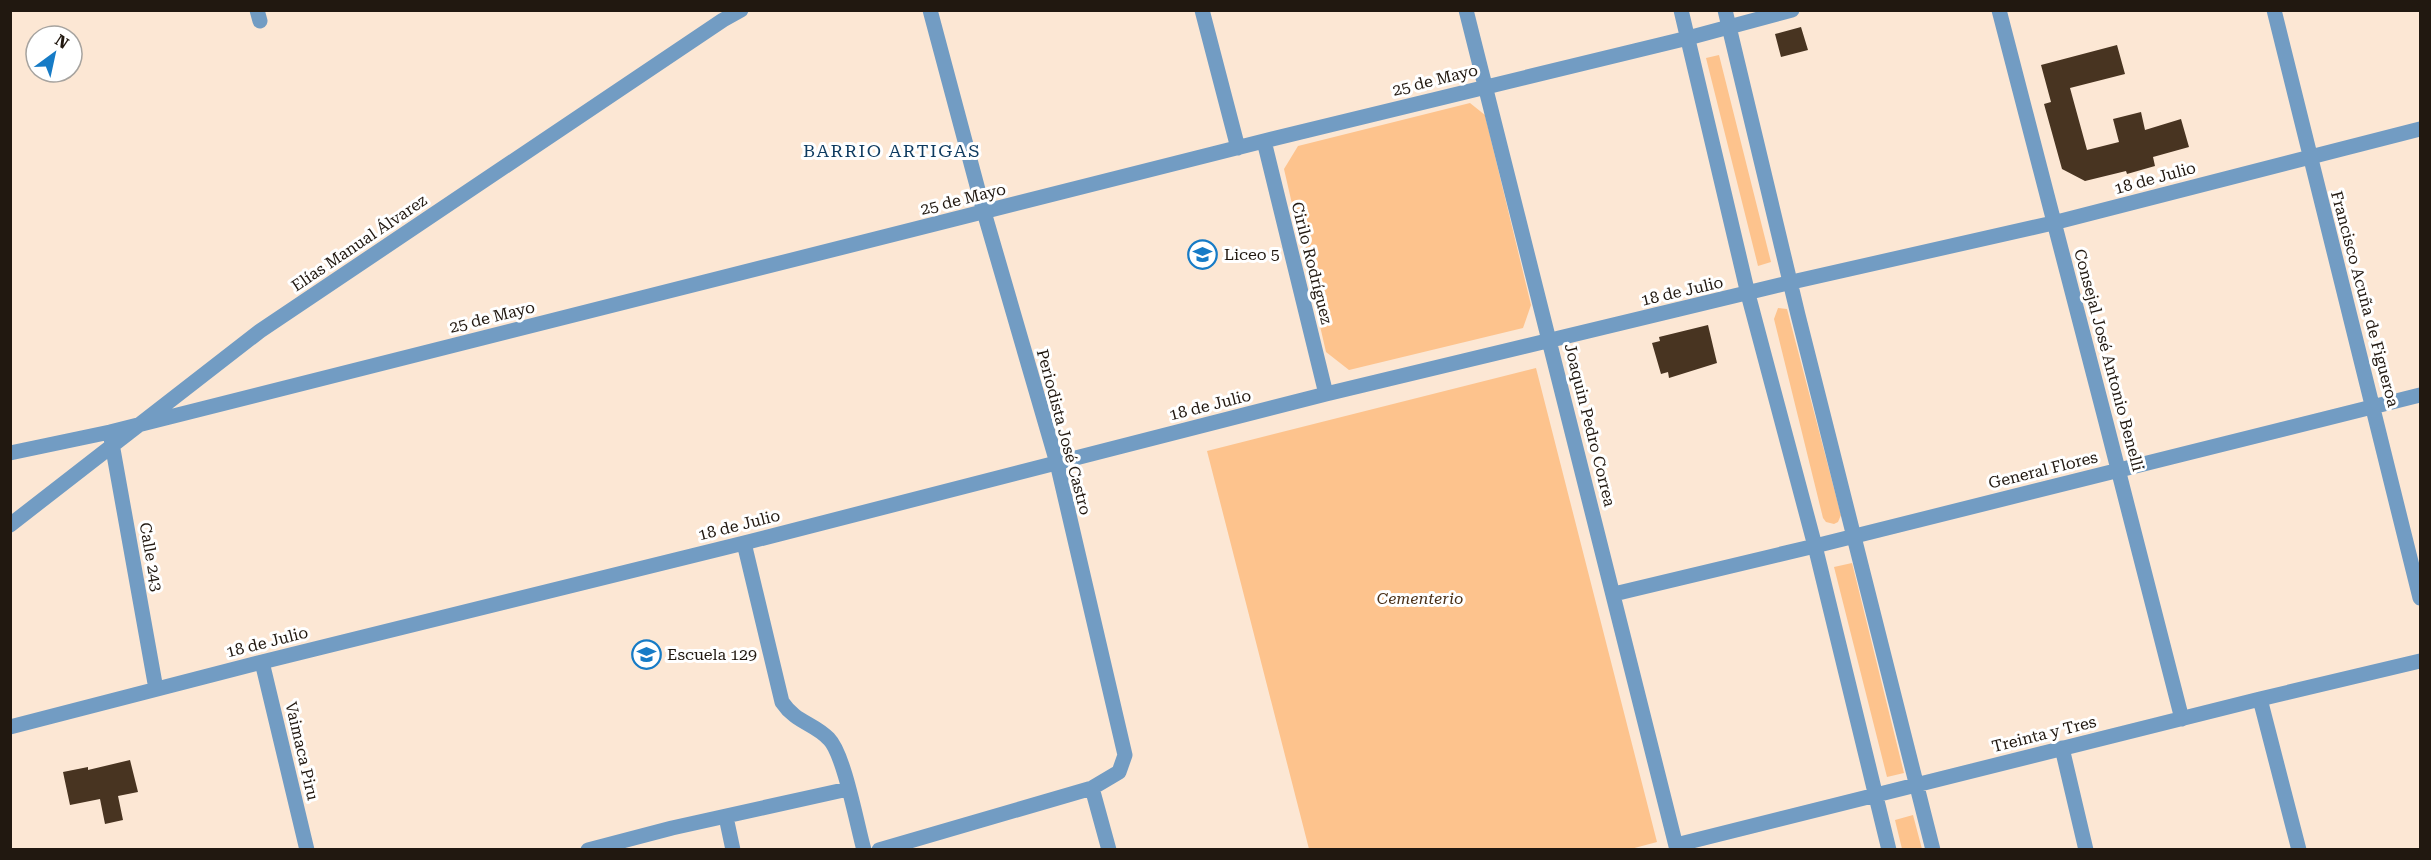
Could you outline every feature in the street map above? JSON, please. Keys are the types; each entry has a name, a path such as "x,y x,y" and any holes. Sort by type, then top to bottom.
{"street":[{"name":"Elías Manual Álvarez","path":"10,525 111,439 143,423 260,331 741,10"},
{"name":"Periodista José Castro","path":"879,849 1092,788 1119,772 1125,755 1057,463 984,212 930,10"},
{"path":"1202,10 1238,148"},
{"name":"Joaquin Pedro Correa","path":"1466,10 1677,847"},
{"path":"1681,10 1748,294 1815,546 1889,849"},
{"path":"1725,10 1792,282 1798,315 1934,849"},
{"name":"25 de Mayo","path":"143,423 1264,141 1688,38 1792,10"},
{"name":"Consejal José Antonio Benelli","path":"1999,10 2053,223 2120,469 2182,719"},
{"name":"Francisco Acuña de Figueroa","path":"2274,10 2421,598"},
{"name":"18 de Julio","path":"10,727 1326,394 1792,282 2053,223 2421,129"},
{"name":"Cirilo Rodríguez","path":"1264,141 1326,394"},
{"name":"General Flores","path":"1614,594 2421,395"},
{"path":"10,453 111,439"},
{"name":"Calle 243","path":"111,439 156,689"},
{"path":"744,543 782,702 790,714 828,737 838,751 864,849"},
{"name":"Treinta y Tres","path":"1677,847 2062,748 2421,661"},
{"name":"Vaimaca Piru","path":"262,662 307,849"},
{"path":"2260,699 2299,849"},
{"path":"2062,748 2086,849"},
{"path":"1092,788 1109,849"},
{"path":"588,849 848,789"},
{"path":"726,817 733,849"}],"green space":[{"path":"1719,55 1771,262 1758,266 1706,58"},
{"path":"1470,103 1485,115 1531,305 1523,328 1349,370 1326,352 1284,169 1298,146"},
{"path":"1778,308 1787,309 1841,515 1838,522 1834,524 1826,522 1823,518 1774,319"},
{"name":"Cementerio","path":"1536,368 1657,842 1627,850 1309,849 1207,451"},
{"path":"1852,563 1904,773 1887,777 1834,567"},
{"path":"1913,815 1922,849 1902,849 1895,820"}],"building":[{"path":"1801,27 1808,50 1781,57 1775,34"},
{"path":"2117,45 2125,74 2070,88 2087,150 2119,142 2113,119 2141,112 2145,130 2181,119 2189,147 2153,157 2155,166 2127,174 2126,171 2085,181 2062,169 2044,104 2051,102 2041,65"},
{"path":"1708,325 1717,363 1669,378 1668,372 1661,374 1652,343 1660,341 1659,337"},
{"path":"130,760 138,792 118,796 123,820 105,824 100,799 70,805 63,772 88,767 88,770"}],"place":[{"name":"Liceo 5","path":"1203,254"},
{"name":"Escuela 129","path":"646,654"}],"district":[{"name":"BARRIO ARTIGAS","path":"892,150"}]}
